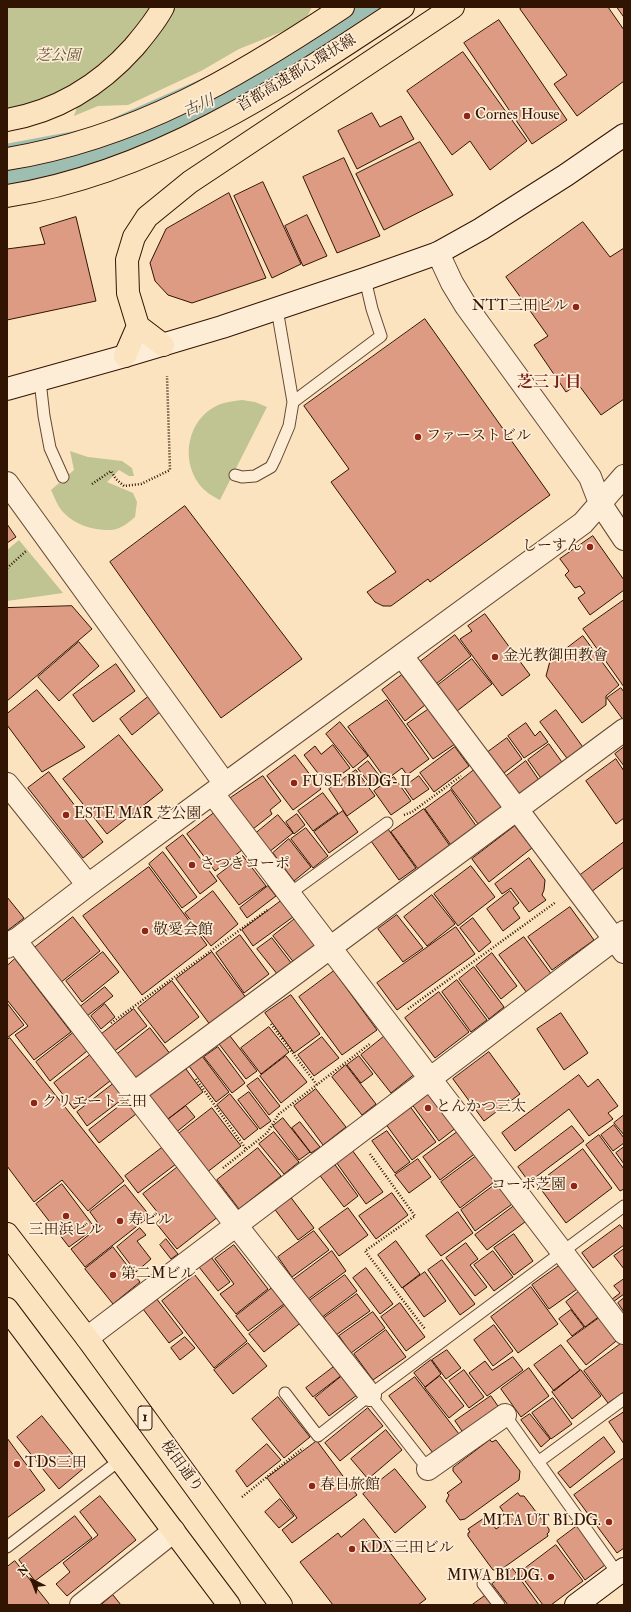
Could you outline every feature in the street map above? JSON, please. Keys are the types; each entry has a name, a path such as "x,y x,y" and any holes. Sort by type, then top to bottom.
{"highway":[{"path":"7,120 22,117 60,104 92,86 126,56 144,36 162,7"},
{"name":"首都高速都心環状線","path":"7,159 40,154 80,143 122,129 175,106 231,77 296,38 343,7"},
{"name":"首都高速都心環状線","path":"7,196 61,185 100,174 184,138 253,102 317,64 402,7"},
{"path":"163,345 138,326 128,293 127,260 134,237 147,217 190,182 453,7"},
{"path":"125,356 138,326"},
{"name":"桜田通り","path":"7,1234 87,1338 281,1605"},
{"path":"7,1309 229,1605"}],"street":[{"path":"7,389 40,381 163,345 277,309 438,253 481,230 554,183 624,135"},
{"path":"438,253 452,283 466,306 590,477 600,503 624,539"},
{"path":"370,1395 91,1038 11,944 88,885 583,523 624,476"},
{"path":"7,483 219,789 289,894 624,1333"},
{"path":"87,1338 430,1079 621,941 575,888 402,656"},
{"path":"134,1093 624,730"},
{"path":"7,784 88,885"},
{"path":"428,1469 505,1415"},
{"path":"81,1605 174,1530"},
{"path":"576,1605 621,1571"}],"lane":[{"path":"293,402 381,336 372,309 365,279"},
{"path":"235,475 242,477 255,476 271,467 288,426 293,402 277,309"},
{"path":"40,381 44,416 50,448 63,476"},
{"path":"289,894 387,824"},
{"path":"285,1393 318,1436 370,1395 624,1206"},
{"path":"370,1395 428,1469"},
{"path":"538,1462 624,1399"},
{"path":"505,1415 538,1462 621,1571"},
{"path":"7,1547 120,1460"},
{"path":"483,1584 499,1605"}],"path":[{"path":"92,484 111,471 116,479 124,486 141,484 170,470 167,376"},
{"path":"387,824 412,812 481,762"},
{"path":"203,1183 267,1133 279,1114 390,1026 575,888"},
{"path":"91,1038 289,894"},
{"path":"255,1003 317,1085"},
{"path":"181,1058 246,1149"},
{"path":"356,1135 415,1216 366,1252 437,1345"},
{"path":"242,1497 318,1436"}],"green space":[{"name":"芝公園","path":"7,7 312,7 304,23 239,49 201,71 128,105 98,106 74,116 77,107 7,110"},
{"path":"242,400 255,402 267,407 220,500 203,489 193,474 190,463 190,440 194,429 208,411 221,404"},
{"path":"70,451 88,457 122,461 132,468 134,476 129,476 119,470 107,482 133,493 137,502 135,517 121,527 105,530 80,524 69,518 63,512 51,490 74,470"},
{"path":"19,540 63,593 7,601 7,550"}],"building":[{"path":"523,7 608,7 624,30 624,81 577,116 554,84 567,75 520,9"},
{"path":"617,7 624,7 624,17"},
{"path":"499,20 567,120 532,144 464,43"},
{"name":"Cornes House","path":"463,52 527,141 490,170 470,141 452,155 407,91"},
{"path":"372,113 380,127 401,116 414,139 357,169 338,131"},
{"path":"420,142 453,195 384,230 356,174"},
{"path":"344,158 380,236 337,253 303,177"},
{"path":"263,182 301,264 272,278 234,196"},
{"path":"229,193 266,278 192,303 168,295 155,281 150,263 166,229"},
{"path":"307,215 327,256 303,266 285,226"},
{"path":"76,217 96,301 7,320 7,249 45,244 40,228"},
{"name":"NTT三田ビル","path":"583,222 610,257 624,248 624,399 601,415 578,384 566,392 534,345 548,336 506,277"},
{"name":"ファーストビル","path":"425,319 550,495 430,582 428,579 391,606 383,606 375,602 367,592 396,572 331,482 349,469 304,406"},
{"path":"185,506 302,659 221,718 110,562"},
{"path":"7,524 16,537 7,543"},
{"path":"593,536 624,580 624,590 590,615 578,598 585,593 580,586 575,588 565,575 569,571 560,559"},
{"path":"624,600 624,687 583,629"},
{"path":"72,606 92,629 7,701 7,608"},
{"name":"金光教御田教會","path":"485,614 530,675 502,696 460,639 472,631 468,626"},
{"path":"455,635 471,656 436,684 420,662"},
{"path":"583,636 619,685 606,696 606,705 582,723 546,676 550,661"},
{"path":"79,642 99,666 59,701 38,677"},
{"path":"472,659 492,684 457,711 437,686"},
{"path":"116,664 135,691 93,722 73,695"},
{"path":"402,675 425,705 405,721 382,690"},
{"path":"621,688 624,692 624,721 607,698"},
{"path":"37,690 85,747 42,772 7,725 7,714"},
{"path":"148,697 160,712 132,735 120,719"},
{"path":"387,700 429,759 407,775 402,768 386,780 348,727"},
{"path":"429,709 455,744 433,759 407,724"},
{"path":"556,710 585,750 569,761 540,722"},
{"path":"340,722 368,756 353,768 326,734"},
{"path":"526,723 535,736 540,731 548,742 524,758 508,736"},
{"path":"119,735 163,790 107,834 63,779"},
{"path":"507,738 522,759 504,773 488,752"},
{"path":"549,744 564,765 543,781 528,760"},
{"path":"333,745 350,768 327,785 304,755 315,746 321,754"},
{"path":"455,747 469,766 434,792 420,773"},
{"path":"624,747 624,766 615,754"},
{"name":"FUSE BLDG-Ⅱ","path":"295,755 321,789 293,810 267,776"},
{"path":"616,759 624,771 624,818 616,824 586,781"},
{"path":"368,761 382,779 372,786 358,769"},
{"path":"526,761 541,783 520,798 505,777"},
{"path":"356,770 375,796 347,816 329,789"},
{"path":"474,770 504,810 481,828 451,788"},
{"name":"ESTE MAR 芝公園","path":"49,772 103,842 83,858 28,788"},
{"path":"263,776 281,801 270,810 272,814 253,829 229,799"},
{"path":"419,776 429,789 413,800 404,787"},
{"path":"394,777 411,801 391,815 374,791"},
{"path":"451,790 479,830 453,848 425,809"},
{"path":"323,793 338,813 313,831 298,811"},
{"path":"424,809 450,846 418,869 391,832"},
{"path":"343,811 358,832 329,853 314,832"},
{"path":"214,813 242,850 215,871 187,834"},
{"path":"297,814 305,825 294,834 286,822"},
{"path":"278,815 293,833 269,852 255,834"},
{"path":"515,826 532,848 489,882 472,859"},
{"path":"306,828 328,856 313,868 291,839"},
{"path":"388,829 416,868 399,880 371,841"},
{"name":"さつきコーポ","path":"183,835 217,881 200,894 166,848"},
{"path":"289,839 311,867 294,881 273,853"},
{"path":"624,842 624,867 591,892 579,876"},
{"path":"163,852 197,897 182,908 149,864"},
{"path":"243,856 266,886 239,905 217,876"},
{"path":"529,858 545,880 542,895 546,900 529,912 511,888 502,894 495,884"},
{"path":"471,866 495,897 458,926 434,894"},
{"name":"敬愛会館","path":"149,867 207,945 142,995 83,916"},
{"path":"268,886 276,896 247,918 240,908"},
{"path":"213,891 238,924 211,946 185,913"},
{"path":"510,891 519,903 513,908 520,918 503,931 487,909"},
{"path":"432,895 455,924 427,946 404,917"},
{"path":"7,897 24,918 7,931"},
{"path":"281,901 293,917 253,946 242,930"},
{"path":"570,907 594,940 552,970 528,937"},
{"path":"397,915 423,948 403,962 378,929"},
{"path":"73,917 100,951 60,983 33,949"},
{"path":"296,918 318,946 295,964 273,936"},
{"path":"473,918 491,942 479,952 460,928"},
{"path":"456,927 475,954 397,1010 377,983"},
{"path":"240,935 269,974 244,993 216,953"},
{"path":"524,937 552,975 527,993 499,955"},
{"path":"272,938 292,964 278,975 257,949"},
{"path":"103,952 119,972 82,1002 66,981"},
{"path":"212,952 247,999 211,1026 176,979"},
{"path":"492,953 517,986 501,999 476,966"},
{"path":"15,959 71,1032 34,1060 15,1035 28,1026 7,1000 7,966"},
{"path":"474,967 504,1007 489,1019 459,979"},
{"path":"334,971 377,1030 342,1055 299,997"},
{"path":"457,980 487,1020 471,1032 442,992"},
{"path":"172,981 199,1017 165,1043 138,1008"},
{"path":"105,987 113,996 87,1016 80,1007"},
{"path":"439,992 469,1032 435,1058 405,1018"},
{"path":"291,995 320,1034 294,1053 265,1013"},
{"path":"7,1003 24,1025 7,1038"},
{"path":"105,1004 115,1017 101,1029 91,1016"},
{"path":"134,1009 147,1026 112,1053 99,1036"},
{"path":"561,1013 588,1053 564,1070 537,1029"},
{"path":"269,1027 289,1052 261,1074 241,1048"},
{"path":"150,1028 171,1055 136,1081 116,1055"},
{"path":"73,1033 87,1051 50,1081 36,1062"},
{"path":"386,1035 416,1073 391,1093 361,1055"},
{"path":"230,1036 257,1071 246,1079 219,1044"},
{"path":"322,1037 339,1058 314,1076 298,1055"},
{"name":"クリエート三田","path":"10,1038 124,1181 88,1211 62,1180 34,1202 7,1166 7,1040"},
{"path":"218,1047 245,1083 232,1093 204,1057"},
{"path":"489,1052 520,1094 484,1121 453,1079"},
{"path":"90,1055 110,1081 74,1109 54,1083"},
{"path":"202,1056 229,1092 216,1102 189,1066"},
{"path":"286,1056 307,1082 281,1103 260,1076"},
{"path":"359,1056 373,1074 361,1083 347,1065"},
{"path":"346,1065 376,1104 362,1115 332,1077"},
{"path":"186,1069 203,1092 164,1122 146,1098"},
{"path":"579,1075 588,1087 598,1079 618,1106 608,1113 613,1119 589,1136 569,1109 515,1151 502,1133"},
{"path":"258,1078 280,1106 269,1115 247,1086"},
{"path":"113,1084 124,1098 87,1126 77,1112"},
{"path":"316,1089 346,1127 323,1145 294,1106"},
{"path":"429,1089 457,1127 439,1141 411,1103"},
{"path":"249,1092 271,1121 260,1129 238,1100"},
{"path":"230,1094 258,1129 244,1140 217,1105"},
{"path":"126,1101 136,1114 99,1143 89,1130"},
{"path":"409,1105 436,1142 412,1160 385,1123"},
{"path":"186,1106 195,1117 174,1134 165,1122"},
{"path":"212,1108 241,1146 206,1173 177,1135"},
{"path":"624,1115 624,1135 614,1123"},
{"path":"283,1118 310,1152 299,1160 273,1126"},
{"path":"300,1122 320,1147 311,1153 292,1128"},
{"path":"614,1125 624,1138 624,1143 613,1151 601,1135"},
{"path":"572,1126 584,1141 529,1182 518,1167"},
{"path":"460,1130 477,1152 440,1180 423,1157"},
{"path":"387,1131 410,1162 395,1173 372,1141"},
{"path":"274,1132 299,1162 284,1174 259,1144"},
{"path":"599,1135 624,1169 624,1189 620,1191 586,1145"},
{"path":"163,1147 176,1164 138,1193 125,1176"},
{"path":"624,1147 624,1164 616,1153"},
{"path":"258,1148 281,1176 239,1209 217,1180"},
{"name":"コーポ芝園","path":"583,1149 612,1188 566,1223 537,1184"},
{"path":"352,1150 383,1192 366,1204 336,1162"},
{"path":"479,1154 498,1179 460,1208 441,1182"},
{"path":"418,1159 431,1177 409,1193 395,1175"},
{"path":"333,1162 358,1196 344,1207 318,1173"},
{"path":"179,1166 219,1216 177,1249 156,1223 162,1218 143,1194"},
{"path":"500,1181 515,1202 475,1231 461,1210"},
{"name":"三田浜ビル","path":"62,1184 95,1228 69,1247 36,1204"},
{"name":"寿ビル","path":"125,1185 150,1216 85,1267 71,1249 100,1226 90,1212"},
{"path":"392,1193 408,1215 376,1239 359,1216"},
{"path":"289,1195 314,1228 298,1240 273,1207"},
{"path":"518,1203 529,1219 487,1250 475,1235"},
{"path":"348,1208 368,1235 339,1256 319,1229"},
{"path":"458,1212 473,1233 441,1256 426,1236"},
{"path":"620,1225 624,1230 624,1245 593,1268 582,1253"},
{"path":"140,1228 146,1235 137,1241 151,1259 136,1272 117,1247"},
{"path":"314,1231 329,1250 292,1277 278,1257"},
{"path":"514,1234 533,1261 514,1275 494,1248"},
{"path":"166,1239 178,1254 171,1259 160,1245"},
{"path":"396,1241 420,1274 402,1288 378,1255"},
{"path":"466,1243 478,1259 470,1265 487,1287 475,1296 446,1258"},
{"path":"234,1245 268,1289 236,1314 220,1294 234,1284 215,1259"},
{"name":"第二Mビル","path":"113,1247 140,1282 113,1304 85,1269"},
{"path":"624,1249 624,1269 614,1256"},
{"path":"332,1251 346,1271 307,1300 293,1280"},
{"path":"493,1251 513,1277 494,1291 474,1265"},
{"path":"211,1257 230,1282 218,1291 199,1267"},
{"path":"442,1260 475,1304 460,1315 428,1270"},
{"path":"563,1263 580,1287 549,1309 532,1285"},
{"path":"366,1268 393,1304 380,1314 353,1278"},
{"path":"425,1272 446,1301 424,1317 403,1288"},
{"path":"195,1275 247,1341 214,1368 162,1301"},
{"path":"345,1275 357,1291 321,1318 309,1301"},
{"path":"624,1279 624,1294 613,1302 611,1300 620,1293 614,1286"},
{"path":"531,1287 558,1324 518,1353 491,1317"},
{"path":"272,1288 284,1304 248,1331 236,1316"},
{"path":"582,1289 601,1315 585,1327 566,1302"},
{"path":"357,1294 370,1311 336,1335 324,1318"},
{"path":"156,1298 183,1333 169,1343 143,1309"},
{"path":"624,1298 624,1312 618,1303"},
{"path":"288,1303 303,1321 264,1352 249,1334"},
{"path":"400,1303 425,1337 406,1351 381,1317"},
{"path":"571,1310 584,1327 572,1336 559,1319"},
{"path":"373,1312 385,1328 351,1353 339,1336"},
{"path":"602,1316 620,1338 586,1365 567,1341"},
{"path":"494,1325 513,1351 493,1366 474,1340"},
{"path":"386,1330 406,1357 373,1380 354,1354"},
{"path":"185,1337 195,1348 180,1360 171,1348"},
{"path":"248,1343 267,1366 233,1394 214,1370"},
{"path":"622,1343 624,1345 624,1392 608,1403 584,1371"},
{"path":"561,1345 580,1370 554,1391 534,1365"},
{"path":"447,1350 461,1368 446,1379 432,1360"},
{"path":"513,1357 523,1370 487,1396 469,1373 485,1361 492,1370"},
{"path":"431,1360 441,1374 425,1387 414,1373"},
{"path":"335,1366 342,1375 313,1397 306,1388"},
{"path":"529,1368 549,1396 521,1417 501,1389"},
{"path":"464,1370 484,1397 469,1408 449,1381"},
{"path":"581,1370 601,1396 572,1419 552,1392"},
{"path":"342,1376 357,1395 329,1416 315,1398"},
{"path":"440,1376 464,1406 449,1418 425,1388"},
{"path":"415,1377 459,1434 433,1453 389,1396"},
{"path":"491,1396 500,1409 464,1434 455,1421"},
{"path":"278,1397 310,1437 284,1458 252,1419"},
{"path":"553,1398 572,1424 551,1439 532,1413"},
{"path":"368,1408 383,1426 340,1461 325,1443"},
{"path":"624,1412 624,1444 609,1422"},
{"path":"530,1414 550,1439 541,1447 521,1420"},
{"path":"42,1416 84,1468 59,1489 17,1437"},
{"path":"386,1430 402,1450 368,1479 351,1459"},
{"path":"604,1437 615,1452 570,1488 558,1473"},
{"name":"TDS三田","path":"7,1438 45,1490 7,1518"},
{"path":"490,1440 492,1442 496,1440 520,1471 519,1480 465,1519 460,1520 446,1501 449,1495 447,1493 462,1482 453,1471 453,1468"},
{"name":"春日旅館","path":"317,1441 357,1495 292,1543 282,1530 297,1518 267,1478"},
{"path":"267,1444 281,1460 247,1487 236,1471"},
{"name":"MITA UT BLDG.","path":"624,1458 624,1548 617,1553 574,1495"},
{"path":"395,1469 426,1507 395,1533 363,1494"},
{"path":"518,1493 520,1496 524,1496 549,1529 547,1534 548,1536 499,1571 498,1569 493,1570 468,1536 468,1533 470,1532 468,1529 487,1516 496,1529 509,1520 500,1507"},
{"path":"100,1496 136,1540 67,1596 56,1584 70,1572 63,1563 98,1535 80,1512"},
{"path":"280,1499 294,1516 279,1528 265,1512"},
{"path":"75,1516 92,1538 35,1581 19,1560"},
{"name":"KDX三田ビル","path":"364,1519 426,1599 418,1605 333,1605 300,1562 338,1533 341,1537"},
{"path":"577,1526 605,1565 585,1580 557,1541"},
{"name":"MIWA BLDG.","path":"556,1545 583,1581 551,1605 543,1605 519,1573"},
{"path":"15,1561 50,1605 7,1605 7,1567"},
{"path":"513,1569 539,1605 508,1605 492,1584"},
{"path":"113,1595 121,1605 101,1605"},
{"path":"486,1595 493,1605 472,1605"}],"waterway":[{"name":"古川","path":"7,169 98,152 269,76 375,7"}],"place":[{"name":"Cornes House","path":"467,116"},
{"name":"NTT三田ビル","path":"576,307"},
{"name":"ファーストビル","path":"418,437"},
{"name":"しーすん","path":"590,547"},
{"name":"金光教御田教會","path":"495,657"},
{"name":"FUSE BLDG-Ⅱ","path":"294,783"},
{"name":"ESTE MAR 芝公園","path":"66,815"},
{"name":"さつきコーポ","path":"192,865"},
{"name":"敬愛会館","path":"145,931"},
{"name":"クリエート三田","path":"34,1103"},
{"name":"とんかつ三太","path":"428,1108"},
{"name":"コーポ芝園","path":"574,1186"},
{"name":"三田浜ビル","path":"66,1216"},
{"name":"寿ビル","path":"120,1221"},
{"name":"第二Mビル","path":"113,1275"},
{"name":"TDS三田","path":"17,1464"},
{"name":"春日旅館","path":"312,1486"},
{"name":"MITA UT BLDG.","path":"609,1522"},
{"name":"KDX三田ビル","path":"352,1549"},
{"name":"MIWA BLDG.","path":"551,1577"}],"district":[{"name":"芝三丁目","path":"549,384"}]}
